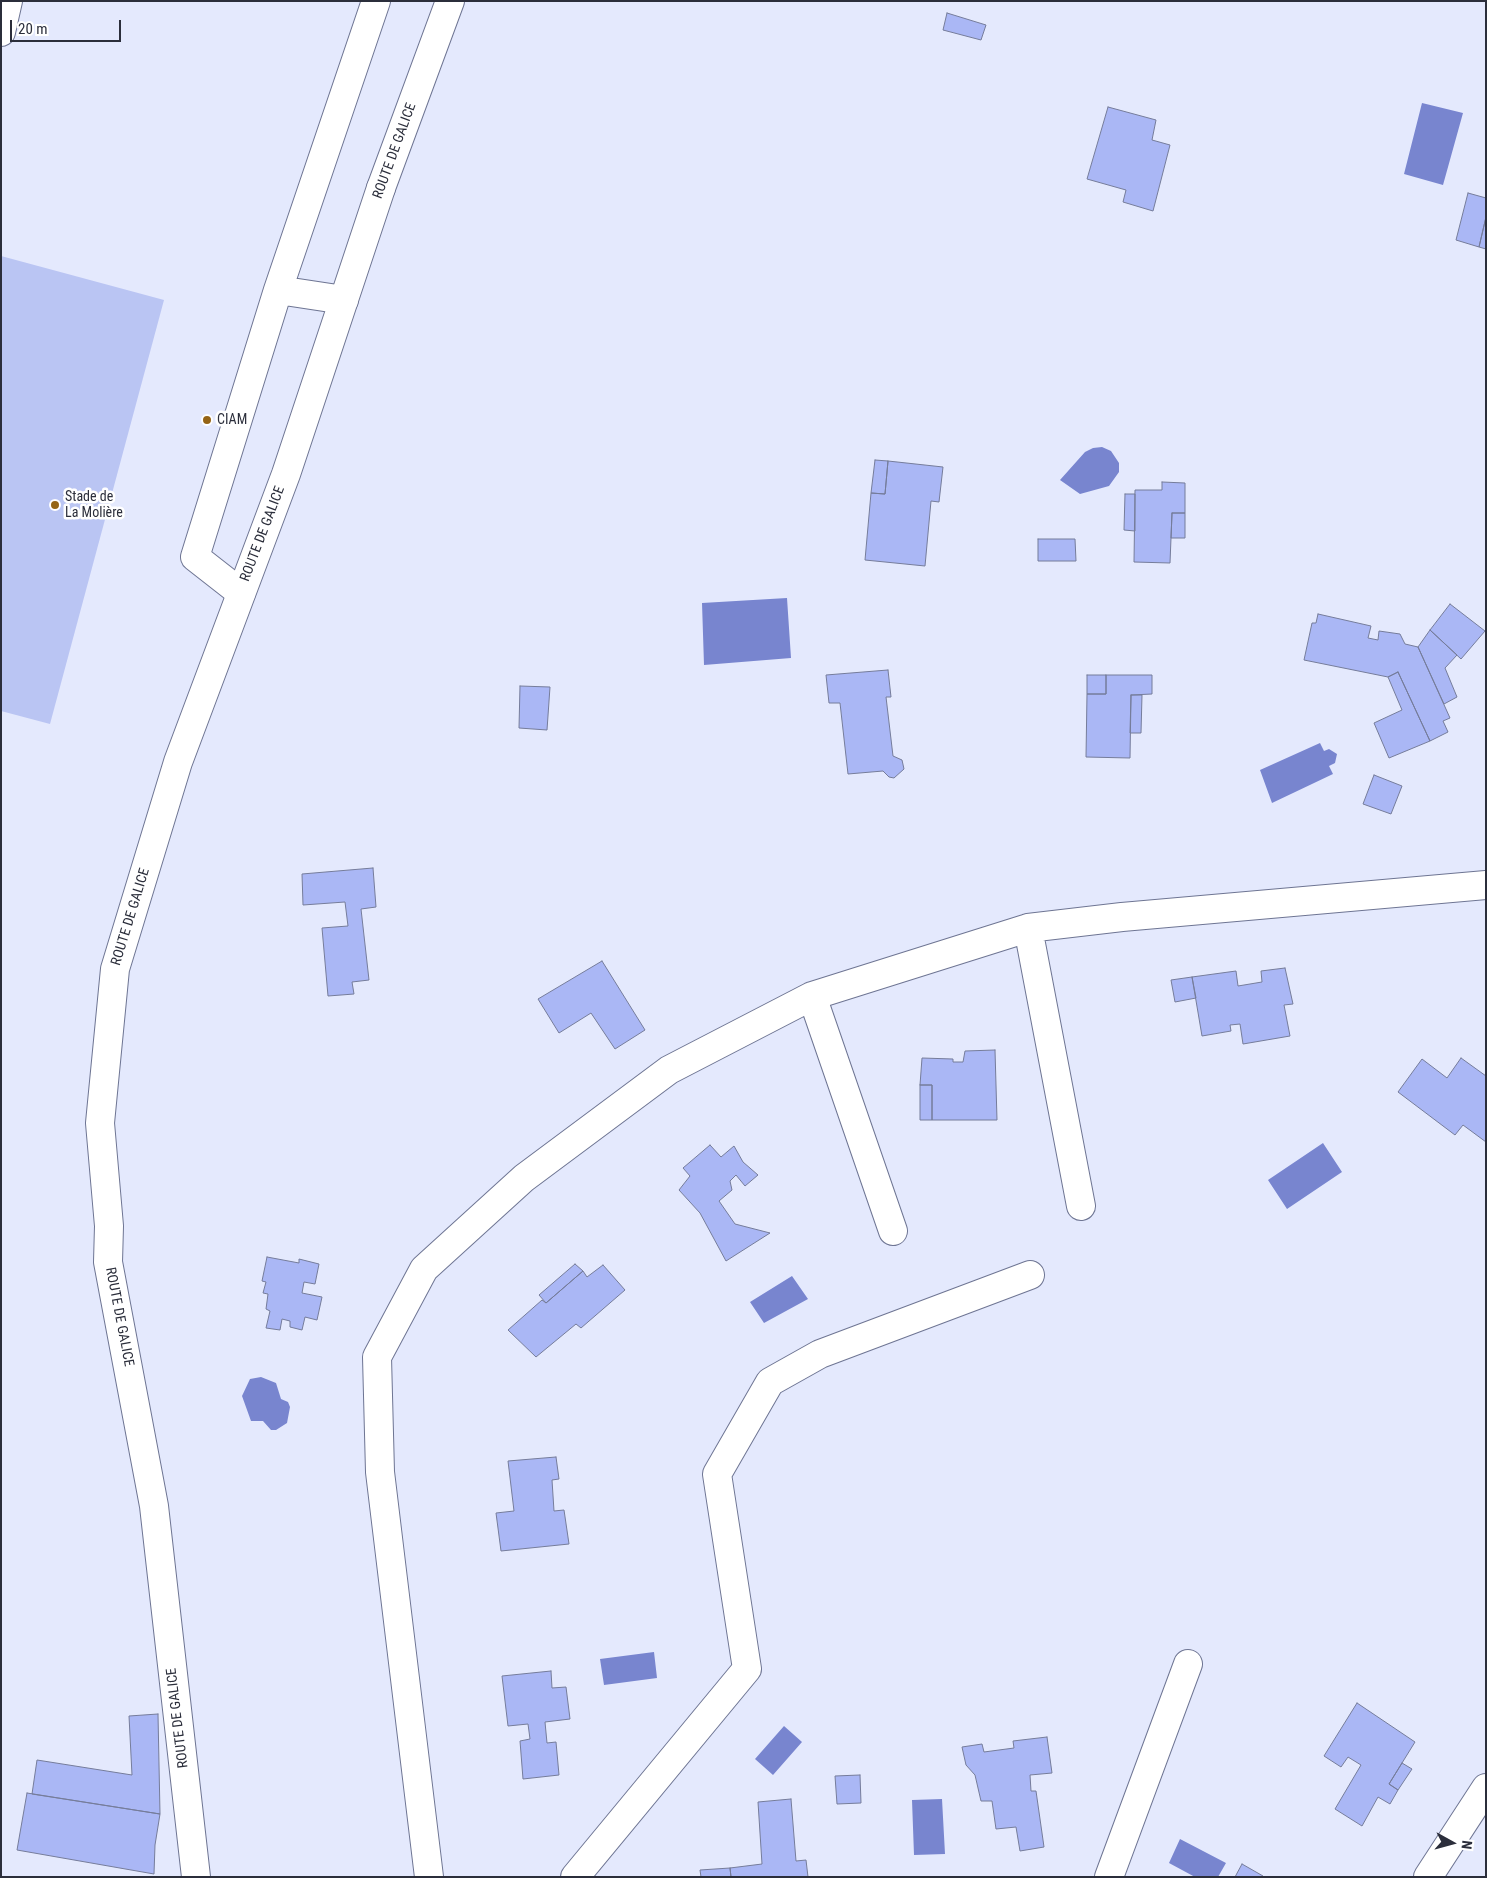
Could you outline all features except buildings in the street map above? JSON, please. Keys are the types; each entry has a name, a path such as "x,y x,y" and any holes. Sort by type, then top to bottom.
{"main road":[{"path":"1,32 8,1"},
{"path":"241,593 195,557 278,290 376,1"},
{"name":"ROUTE DE GALICE","path":"196,1877 154,1506 108,1262 109,1226 100,1123 115,969 178,762 286,474 381,188 450,1"},
{"path":"278,290 344,300"},
{"path":"428,1877 380,1472 377,1358 424,1269 524,1178 669,1070 812,996 1028,928 1122,917 1486,885"},
{"path":"1028,928 1082,1206"},
{"path":"812,996 893,1231"},
{"path":"575,1877 747,1669 717,1474 770,1382 820,1354 1030,1275"},
{"path":"1109,1877 1188,1664"},
{"path":"1428,1877 1486,1788"}],"shaded area":[{"name":"Stade de La Molière","path":"1,256 164,300 50,724 1,711"}],"water":[{"path":"1422,103 1463,113 1443,185 1404,174"},
{"path":"1102,447 1111,451 1119,463 1119,472 1109,486 1080,494 1060,480 1085,452 1093,448"},
{"path":"787,598 791,658 704,665 702,603"},
{"path":"1320,743 1324,751 1329,749 1337,754 1335,763 1329,766 1333,774 1272,803 1260,770"},
{"path":"1323,1143 1342,1172 1287,1209 1268,1180"},
{"path":"792,1276 808,1299 764,1323 750,1302"},
{"path":"261,1377 276,1383 281,1399 288,1402 290,1407 287,1423 276,1430 271,1430 263,1421 251,1421 242,1396 250,1379"},
{"path":"654,1652 657,1678 604,1685 600,1659"},
{"path":"784,1726 802,1742 773,1775 755,1759"},
{"path":"942,1799 945,1854 914,1855 912,1800"},
{"path":"1180,1839 1226,1863 1218,1877 1195,1877 1169,1863"}],"place":[{"name":"CIAM","path":"207,420"},
{"name":"Stade de La Molière","path":"55,505"}]}
